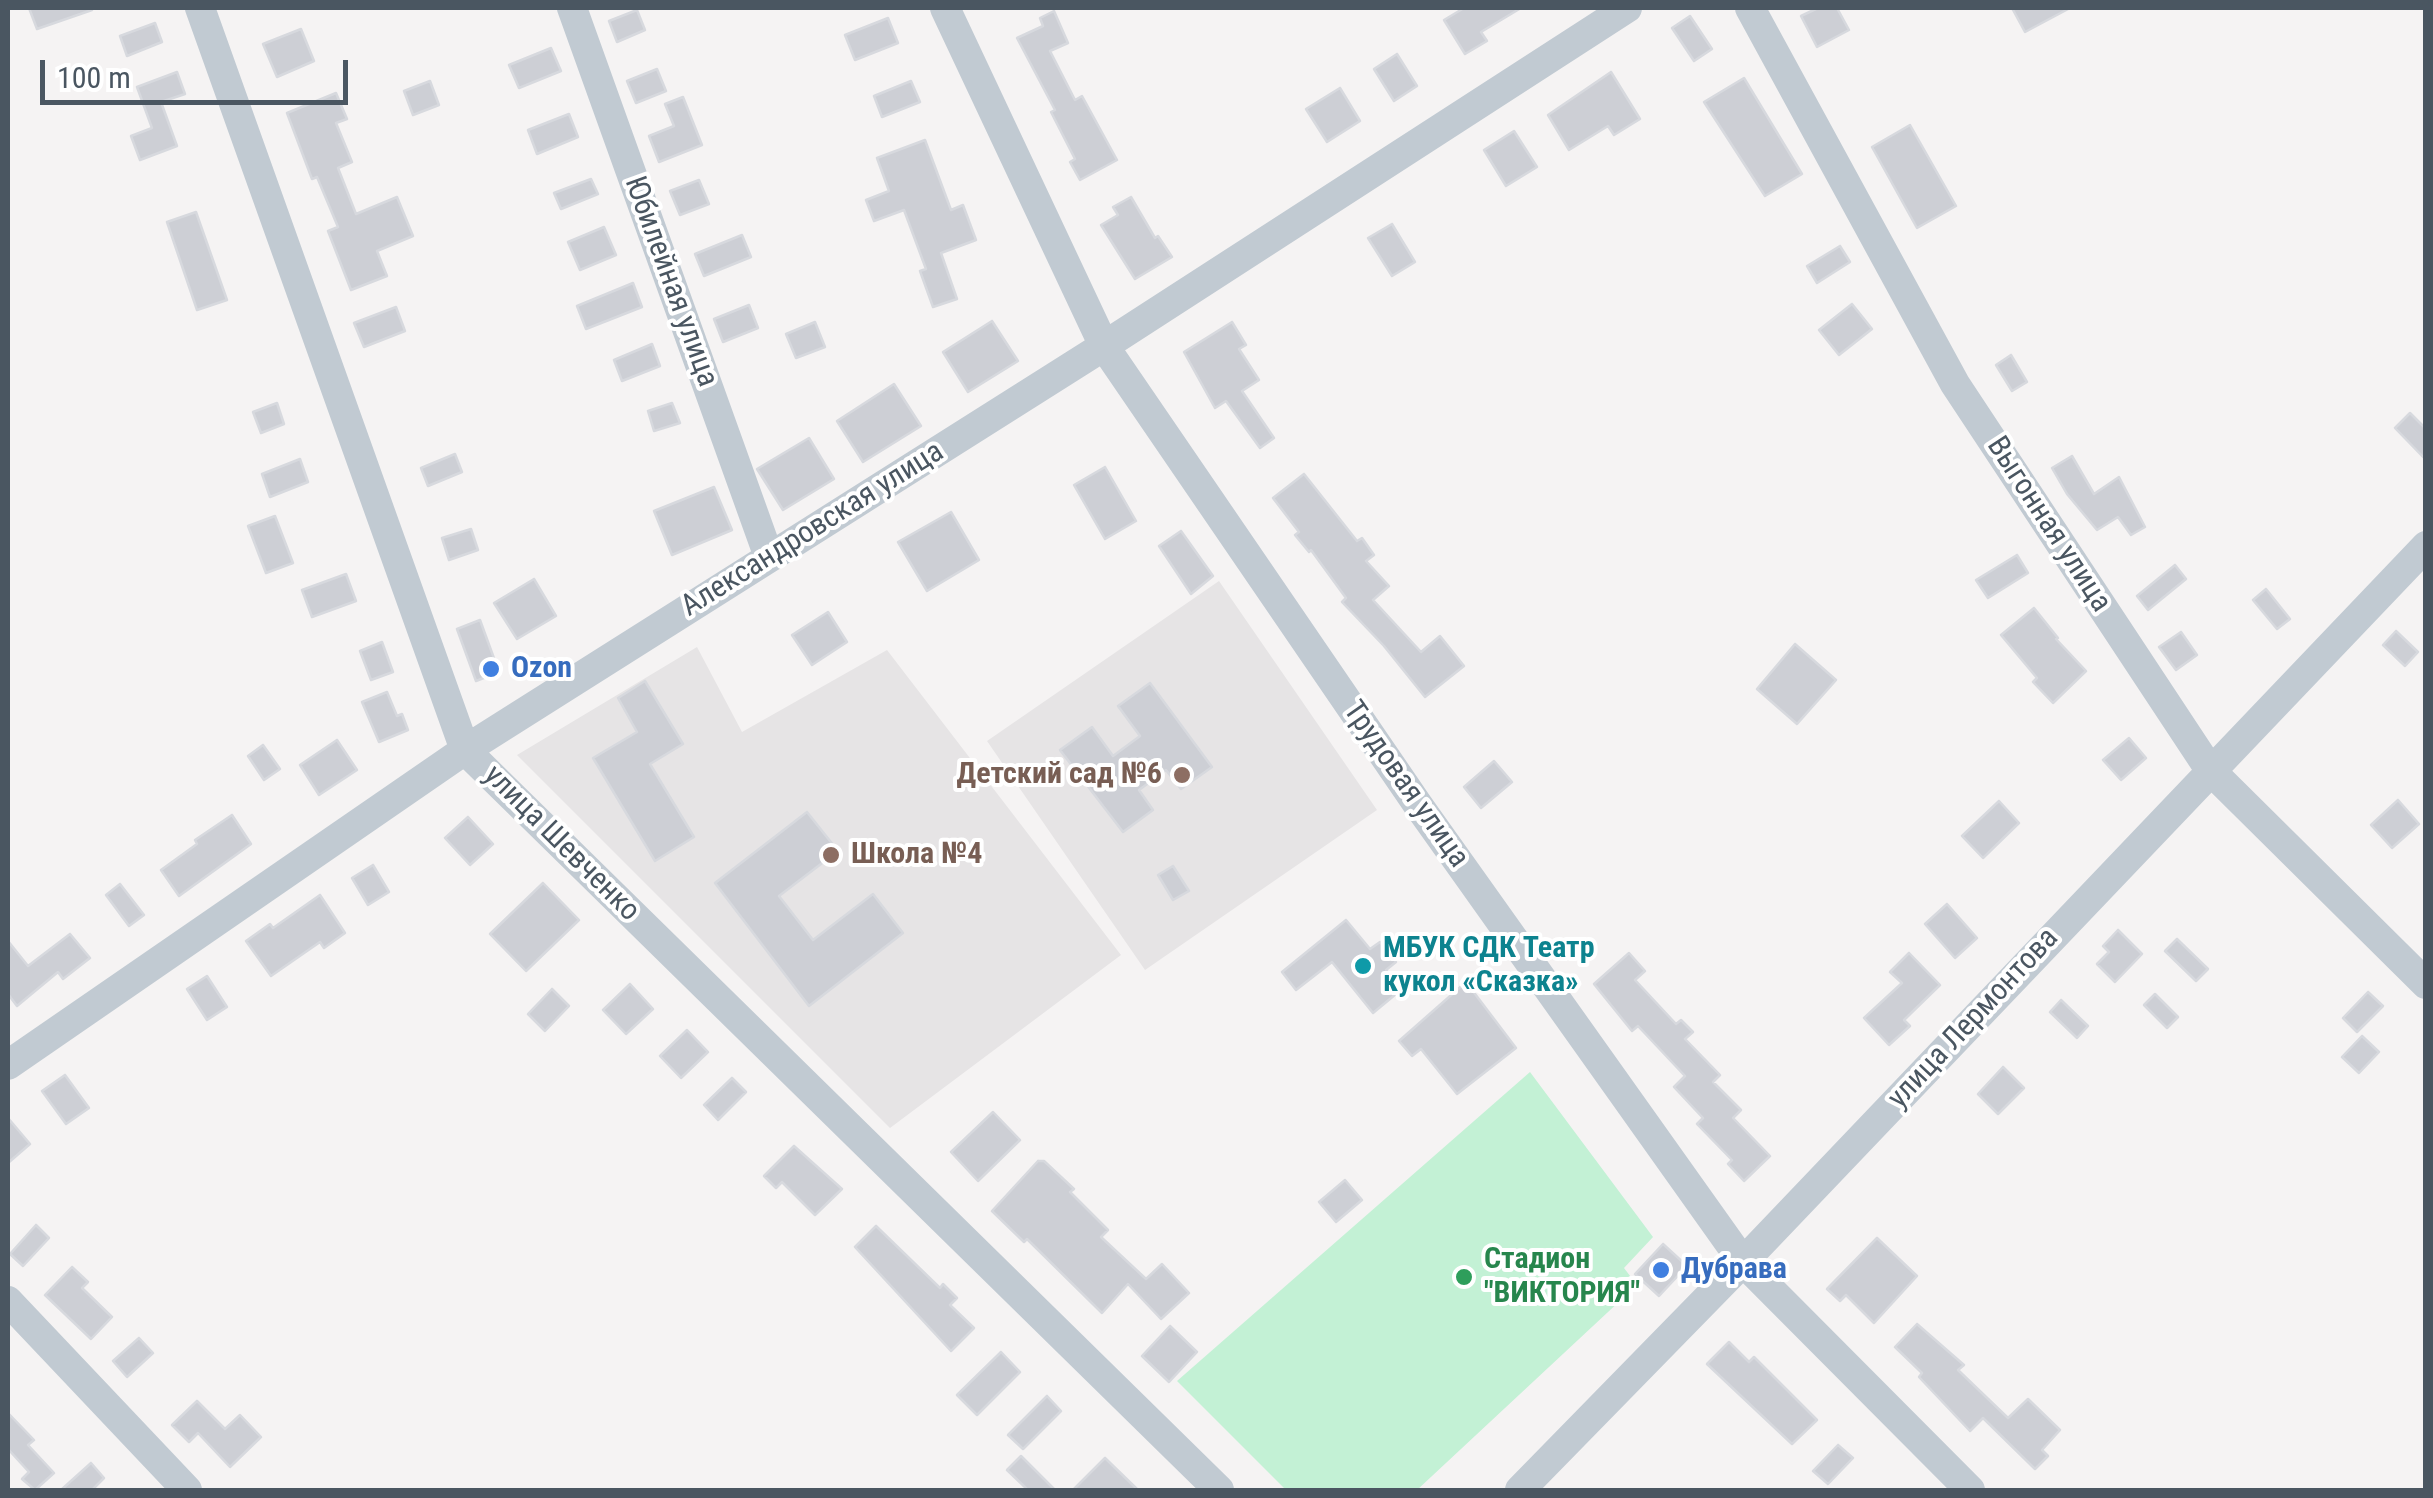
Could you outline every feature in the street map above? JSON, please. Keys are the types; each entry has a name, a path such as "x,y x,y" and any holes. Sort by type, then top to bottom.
{"street":[{"name":"улица Шевченко","path":"200,8 466,750 1219,1490"},
{"name":"Юбилейная улица","path":"572,8 769,557"},
{"name":"Трудовая улица","path":"945,8 1104,346 1418,805 1742,1262 1970,1490"},
{"name":"Александровская улица","path":"8,1065 466,750 1104,346 1626,8"},
{"name":"Выгонная улица","path":"1750,8 1955,384 2210,770 2426,984"},
{"name":"улица Лермонтова","path":"1520,1490 2426,546"},
{"path":"8,1301 187,1490"}],"shaded area":[{"name":"Детский сад №6","path":"1219,581 1377,810 1145,970 987,741"},
{"name":"Школа №4","path":"697,647 742,732 887,650 1121,955 890,1128 517,755"}],"green space":[{"name":"Стадион \"ВИКТОРИЯ\"","path":"1530,1072 1653,1237 1624,1268 1637,1285 1417,1490 1286,1490 1177,1381"}],"building":[{"path":"29,8 91,8 92,10 37,29"},
{"path":"1464,8 1521,8 1481,32 1487,41 1465,54 1444,20"},
{"path":"1818,8 1837,8 1849,30 1817,47 1801,16"},
{"path":"2012,8 2070,8 2025,32"},
{"path":"637,10 645,30 617,42 609,21"},
{"path":"1054,11 1068,43 1050,51 1075,100 1082,96 1117,160 1080,180 1070,162 1075,159 1051,112 1055,110 1017,38 1043,26 1040,18"},
{"path":"1690,16 1712,49 1694,61 1672,28"},
{"path":"888,18 898,43 855,60 845,35"},
{"path":"155,23 162,42 127,56 120,36"},
{"path":"301,29 314,61 277,77 263,44"},
{"path":"551,48 561,71 519,88 509,65"},
{"path":"1397,54 1417,86 1394,101 1374,69"},
{"path":"657,69 666,91 636,103 627,81"},
{"path":"177,72 185,94 161,102 177,146 140,160 131,136 152,128 137,87"},
{"path":"1611,72 1640,119 1614,135 1608,126 1569,150 1548,115"},
{"path":"1744,78 1802,174 1765,196 1704,102"},
{"path":"430,81 439,105 413,115 404,91"},
{"path":"911,81 920,102 882,117 874,96"},
{"path":"1340,88 1360,121 1327,142 1306,109"},
{"path":"336,93 347,119 336,123 352,162 338,168 356,214 397,197 413,236 377,251 387,276 351,290 328,231 338,227 317,177 312,179 287,113"},
{"path":"683,97 702,145 659,162 649,136 674,126 665,104"},
{"path":"569,114 578,137 537,154 528,130"},
{"path":"1910,125 1956,206 1917,228 1872,147"},
{"path":"1514,131 1537,167 1506,186 1484,150"},
{"path":"925,140 951,210 963,205 976,240 941,253 957,299 933,307 920,271 926,269 904,210 874,221 866,200 889,191 877,158"},
{"path":"591,179 598,194 561,209 554,193"},
{"path":"699,180 709,204 680,215 670,191"},
{"path":"1131,197 1155,238 1158,236 1172,257 1135,279 1101,225 1118,215 1113,207"},
{"path":"196,212 227,300 197,310 167,222"},
{"path":"1392,224 1415,262 1392,276 1368,238"},
{"path":"604,227 616,255 580,270 568,242"},
{"path":"742,235 751,257 704,276 695,254"},
{"path":"1840,246 1850,262 1817,283 1807,266"},
{"path":"633,283 642,307 586,329 577,306"},
{"path":"1852,304 1872,329 1839,355 1819,330"},
{"path":"749,305 758,328 723,342 714,319"},
{"path":"396,307 405,331 364,347 354,323"},
{"path":"992,321 1018,361 968,392 943,352"},
{"path":"815,322 825,347 796,358 786,334"},
{"path":"1232,322 1246,345 1239,349 1259,380 1242,391 1274,438 1260,448 1226,401 1215,408 1184,352"},
{"path":"652,344 660,366 622,381 614,360"},
{"path":"2011,355 2027,382 2012,391 1996,365"},
{"path":"894,384 921,426 863,462 837,421"},
{"path":"277,403 284,424 261,433 253,412"},
{"path":"672,403 680,423 654,431 648,411"},
{"path":"2410,413 2426,429 2426,460 2395,428"},
{"path":"809,438 834,479 783,510 757,469"},
{"path":"455,454 462,472 428,486 421,468"},
{"path":"2072,456 2094,494 2119,477 2145,527 2131,535 2118,517 2097,530 2067,494 2052,468"},
{"path":"300,459 308,482 270,497 262,474"},
{"path":"1105,467 1136,521 1105,539 1074,485"},
{"path":"1304,474 1357,541 1362,538 1374,555 1366,561 1389,586 1373,600 1421,652 1440,636 1464,666 1425,697 1342,602 1346,598 1295,535 1299,532 1273,498"},
{"path":"714,487 732,530 672,555 654,511"},
{"path":"951,512 979,560 927,591 898,542"},
{"path":"275,516 293,563 266,573 248,526"},
{"path":"471,529 478,550 449,560 442,538"},
{"path":"1181,531 1213,576 1191,594 1159,546"},
{"path":"2017,555 2028,573 1988,598 1976,580"},
{"path":"2175,565 2186,579 2148,610 2137,596"},
{"path":"346,574 356,601 312,617 302,590"},
{"path":"534,579 556,616 517,639 494,603"},
{"path":"2266,589 2290,619 2277,629 2253,600"},
{"path":"2034,608 2086,671 2053,703 2033,682 2037,678 2001,635"},
{"path":"828,612 847,642 812,665 792,635"},
{"path":"480,620 499,672 476,681 457,629"},
{"path":"2396,631 2418,652 2405,666 2383,645"},
{"path":"2181,632 2197,655 2176,670 2159,647"},
{"path":"382,642 393,672 371,680 360,651"},
{"path":"1795,644 1836,680 1797,724 1757,689"},
{"path":"645,681 683,744 650,764 694,837 655,861 593,758 637,732 618,698"},
{"path":"1150,683 1212,767 1181,789 1166,770 1139,790 1153,810 1123,832 1060,750 1092,727 1113,756 1140,736 1118,706"},
{"path":"387,692 408,730 379,742 362,702"},
{"path":"2129,738 2146,758 2121,780 2103,760"},
{"path":"337,740 357,770 319,795 300,765"},
{"path":"263,745 280,769 264,780 248,756"},
{"path":"1494,761 1512,782 1481,808 1464,787"},
{"path":"2398,800 2419,824 2392,848 2371,825"},
{"path":"1999,801 2019,823 1983,858 1962,836"},
{"path":"807,812 838,851 779,896 813,940 873,894 903,933 809,1006 715,883"},
{"path":"232,815 251,844 179,896 161,870"},
{"path":"468,817 493,844 470,865 445,838"},
{"path":"373,865 389,892 368,905 352,878"},
{"path":"1173,866 1189,891 1173,900 1158,875"},
{"path":"543,883 579,920 526,971 490,934"},
{"path":"120,884 144,915 129,926 106,895"},
{"path":"320,895 345,933 324,948 320,942 271,976 246,941 270,924 273,928"},
{"path":"1947,904 1977,938 1955,958 1925,924"},
{"name":"МБУК СДК Театр кукол «Сказка»","path":"1346,920 1370,949 1380,942 1396,962 1386,970 1402,989 1373,1013 1332,962 1296,990 1282,972"},
{"path":"2118,930 2142,954 2115,982 2097,964 2109,952 2103,946"},
{"path":"70,934 90,958 63,979 58,972 17,1006 8,994 8,941 28,966"},
{"path":"2177,939 2208,969 2196,981 2165,951"},
{"path":"1629,953 1645,971 1635,980 1676,1024 1681,1020 1693,1032 1685,1039 1720,1075 1713,1082 1741,1110 1733,1118 1770,1156 1744,1181 1728,1164 1732,1160 1697,1124 1703,1118 1674,1087 1685,1076 1638,1026 1632,1031 1594,984"},
{"path":"1909,953 1940,985 1904,1020 1910,1026 1889,1045 1864,1018 1902,983 1890,972"},
{"path":"207,976 227,1007 207,1020 187,989"},
{"path":"1466,982 1516,1048 1457,1094 1421,1049 1412,1056 1399,1041"},
{"path":"630,984 653,1009 626,1034 603,1010"},
{"path":"552,989 569,1006 545,1031 528,1014"},
{"path":"2368,992 2383,1006 2357,1032 2343,1018"},
{"path":"2155,994 2178,1017 2167,1028 2144,1005"},
{"path":"2061,1000 2088,1026 2077,1038 2050,1012"},
{"path":"687,1030 708,1052 681,1078 660,1056"},
{"path":"2362,1036 2379,1052 2359,1073 2342,1057"},
{"path":"2003,1067 2024,1088 1998,1114 1978,1094"},
{"path":"65,1075 89,1108 66,1124 42,1091"},
{"path":"732,1078 746,1092 718,1120 704,1105"},
{"path":"993,1112 1020,1140 978,1181 951,1152"},
{"path":"8,1118 30,1144 8,1163"},
{"path":"794,1146 842,1189 815,1215 782,1182 776,1188 764,1176"},
{"path":"1038,1161 1044,1161 1074,1189 1070,1192 1108,1230 1101,1237 1146,1279 1162,1264 1189,1293 1161,1319 1128,1284 1102,1313 1027,1239 1024,1242 992,1211"},
{"path":"1345,1180 1362,1200 1336,1222 1319,1202"},
{"path":"36,1225 49,1238 23,1266 10,1254"},
{"path":"876,1226 940,1288 943,1284 957,1298 950,1305 974,1328 951,1351 855,1247"},
{"path":"1877,1238 1917,1276 1874,1323 1846,1295 1840,1301 1827,1289"},
{"name":"Дубрава","path":"1663,1244 1687,1266 1659,1296 1635,1274"},
{"path":"72,1267 88,1282 82,1288 112,1317 91,1339 45,1295"},
{"path":"1917,1324 1964,1365 1958,1370 2008,1418 2028,1399 2060,1430 2042,1450 2048,1456 2035,1469 1983,1418 1970,1431 1919,1377 1922,1373 1895,1347"},
{"path":"1170,1326 1197,1352 1169,1382 1142,1356"},
{"path":"139,1338 153,1353 127,1377 113,1361"},
{"path":"1729,1342 1749,1362 1754,1357 1817,1420 1792,1444 1707,1364"},
{"path":"1001,1352 1020,1372 977,1415 957,1395"},
{"path":"1047,1396 1061,1411 1023,1449 1008,1435"},
{"path":"197,1401 225,1429 240,1415 261,1437 230,1467 198,1433 189,1442 172,1425"},
{"path":"8,1413 34,1440 28,1445 54,1473 35,1490 22,1479 29,1472 8,1449"},
{"path":"1838,1445 1853,1458 1828,1484 1813,1471"},
{"path":"1021,1456 1055,1490 1028,1490 1007,1470"},
{"path":"1105,1458 1138,1490 1073,1490"},
{"path":"91,1463 104,1478 92,1490 61,1490"}],"place":[{"name":"Ozon","path":"491,669"},
{"name":"Детский сад №6","path":"1182,775"},
{"name":"Школа №4","path":"831,855"},
{"name":"МБУК СДК Театр кукол «Сказка»","path":"1363,966"},
{"name":"Дубрава","path":"1661,1270"},
{"name":"Стадион \"ВИКТОРИЯ\"","path":"1464,1277"}]}
